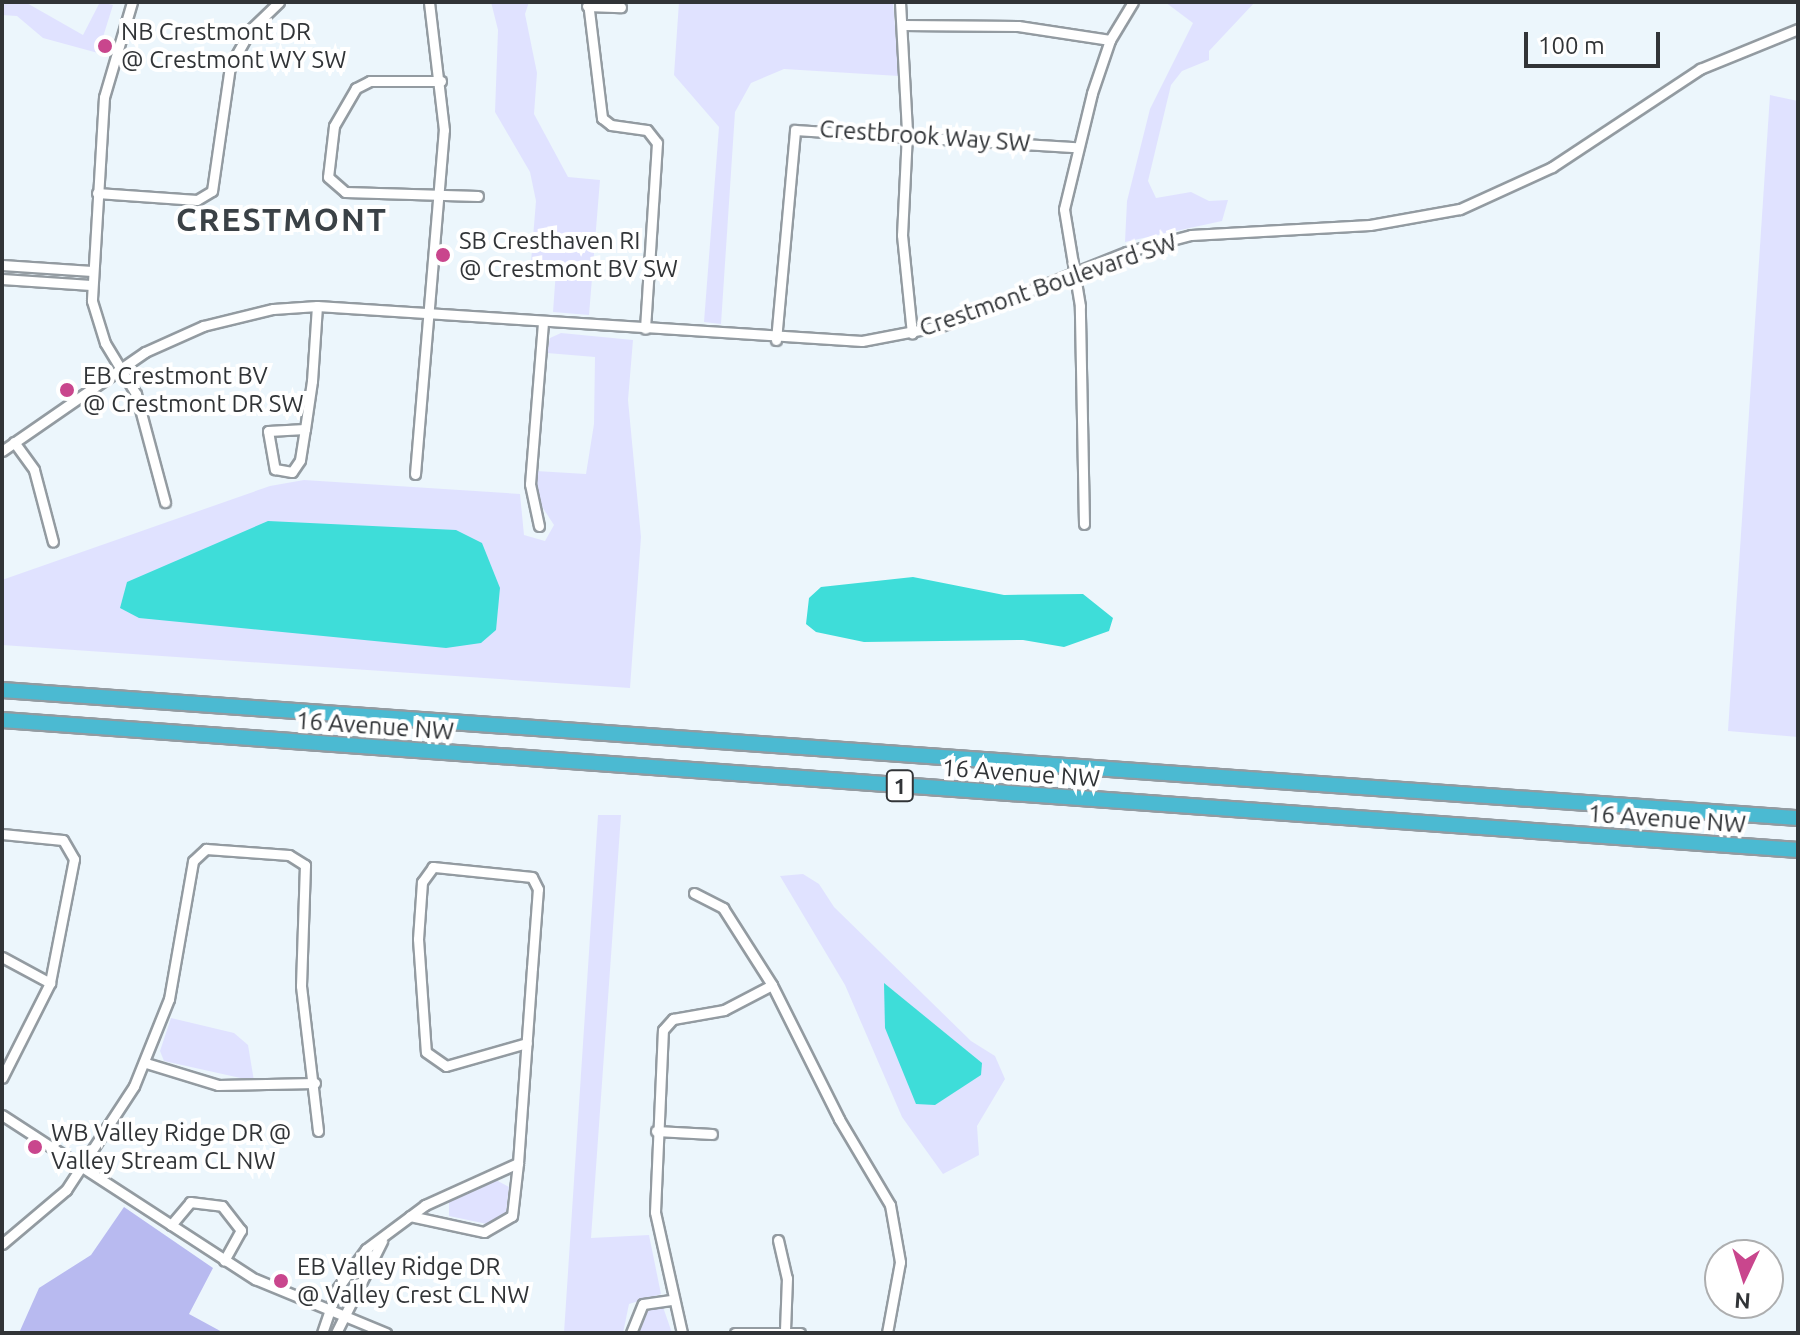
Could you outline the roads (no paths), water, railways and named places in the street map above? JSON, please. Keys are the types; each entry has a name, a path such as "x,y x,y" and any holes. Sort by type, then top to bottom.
{"highway":[{"name":"16 Avenue NW","path":"2,690 1798,818"},
{"name":"16 Avenue NW","path":"2,720 1798,850"}],"street":[{"path":"132,2 106,78 91,285 99,329 141,407 165,502"},
{"path":"97,193 197,200 212,191 225,81 239,47 279,2"},
{"path":"415,474 432,314 440,198 441,81 429,2"},
{"path":"900,2 907,133 902,235 912,333"},
{"path":"1084,524 1075,273 1064,209 1075,147 1110,40 1133,2"},
{"path":"621,7 588,4 602,118 611,125 647,130 657,143 645,329"},
{"path":"903,25 1018,26 1110,40"},
{"name":"Crestmont Boulevard SW","path":"2,451 121,368 203,326 317,306 776,340 850,342 912,333 1075,273 1191,235 1391,223 1488,200 1552,167 1687,76 1798,29"},
{"path":"441,81 370,81 356,88 334,126 327,173 345,192 440,198 478,196"},
{"name":"Crestbrook Way SW","path":"776,340 795,130 907,133 1075,147"},
{"path":"2,265 92,271"},
{"path":"2,279 91,285"},
{"path":"305,429 268,431 265,443 275,469 289,473 298,467 305,429 317,306"},
{"path":"539,526 530,484 543,322"},
{"path":"14,442 34,470 53,542"},
{"path":"2,834 58,838 73,851 50,983 2,1078"},
{"path":"2,1244 50,1206 84,1164 146,1063 173,983 196,855 206,849 289,855 303,861 307,874 301,986 315,1083 318,1131"},
{"path":"410,1216 484,1232 500,1228 514,1211 527,1043 535,881 521,871 433,867 422,882 418,939 426,1052 446,1066 527,1043"},
{"path":"694,893 723,908 772,985 894,1216 899,1276 887,1333"},
{"path":"2,957 50,983"},
{"path":"682,1333 655,1212 656,1131 665,1026 677,1018 724,1010 772,985"},
{"path":"146,1063 218,1085 315,1083"},
{"path":"2,1115 84,1164 224,1261 328,1313 386,1333"},
{"path":"656,1131 712,1134"},
{"path":"322,1333 346,1272 410,1216 518,1163"},
{"path":"171,1225 190,1202 222,1206 241,1230 224,1261"},
{"path":"778,1240 787,1278 785,1330"},
{"path":"336,1333 382,1241"},
{"path":"631,1333 643,1304 673,1300"},
{"path":"735,1333 785,1330 800,1333"}],"place":[{"name":"NB Crestmont DR @ Crestmont WY SW","path":"105,46"},
{"name":"SB Cresthaven RI @ Crestmont BV SW","path":"443,255"},
{"name":"EB Crestmont BV @ Crestmont DR SW","path":"67,390"},
{"name":"WB Valley Ridge DR @ Valley Stream CL NW","path":"35,1147"},
{"name":"EB Valley Ridge DR @ Valley Crest CL NW","path":"281,1281"}],"district":[{"name":"CRESTMONT","path":"282,219"}]}
